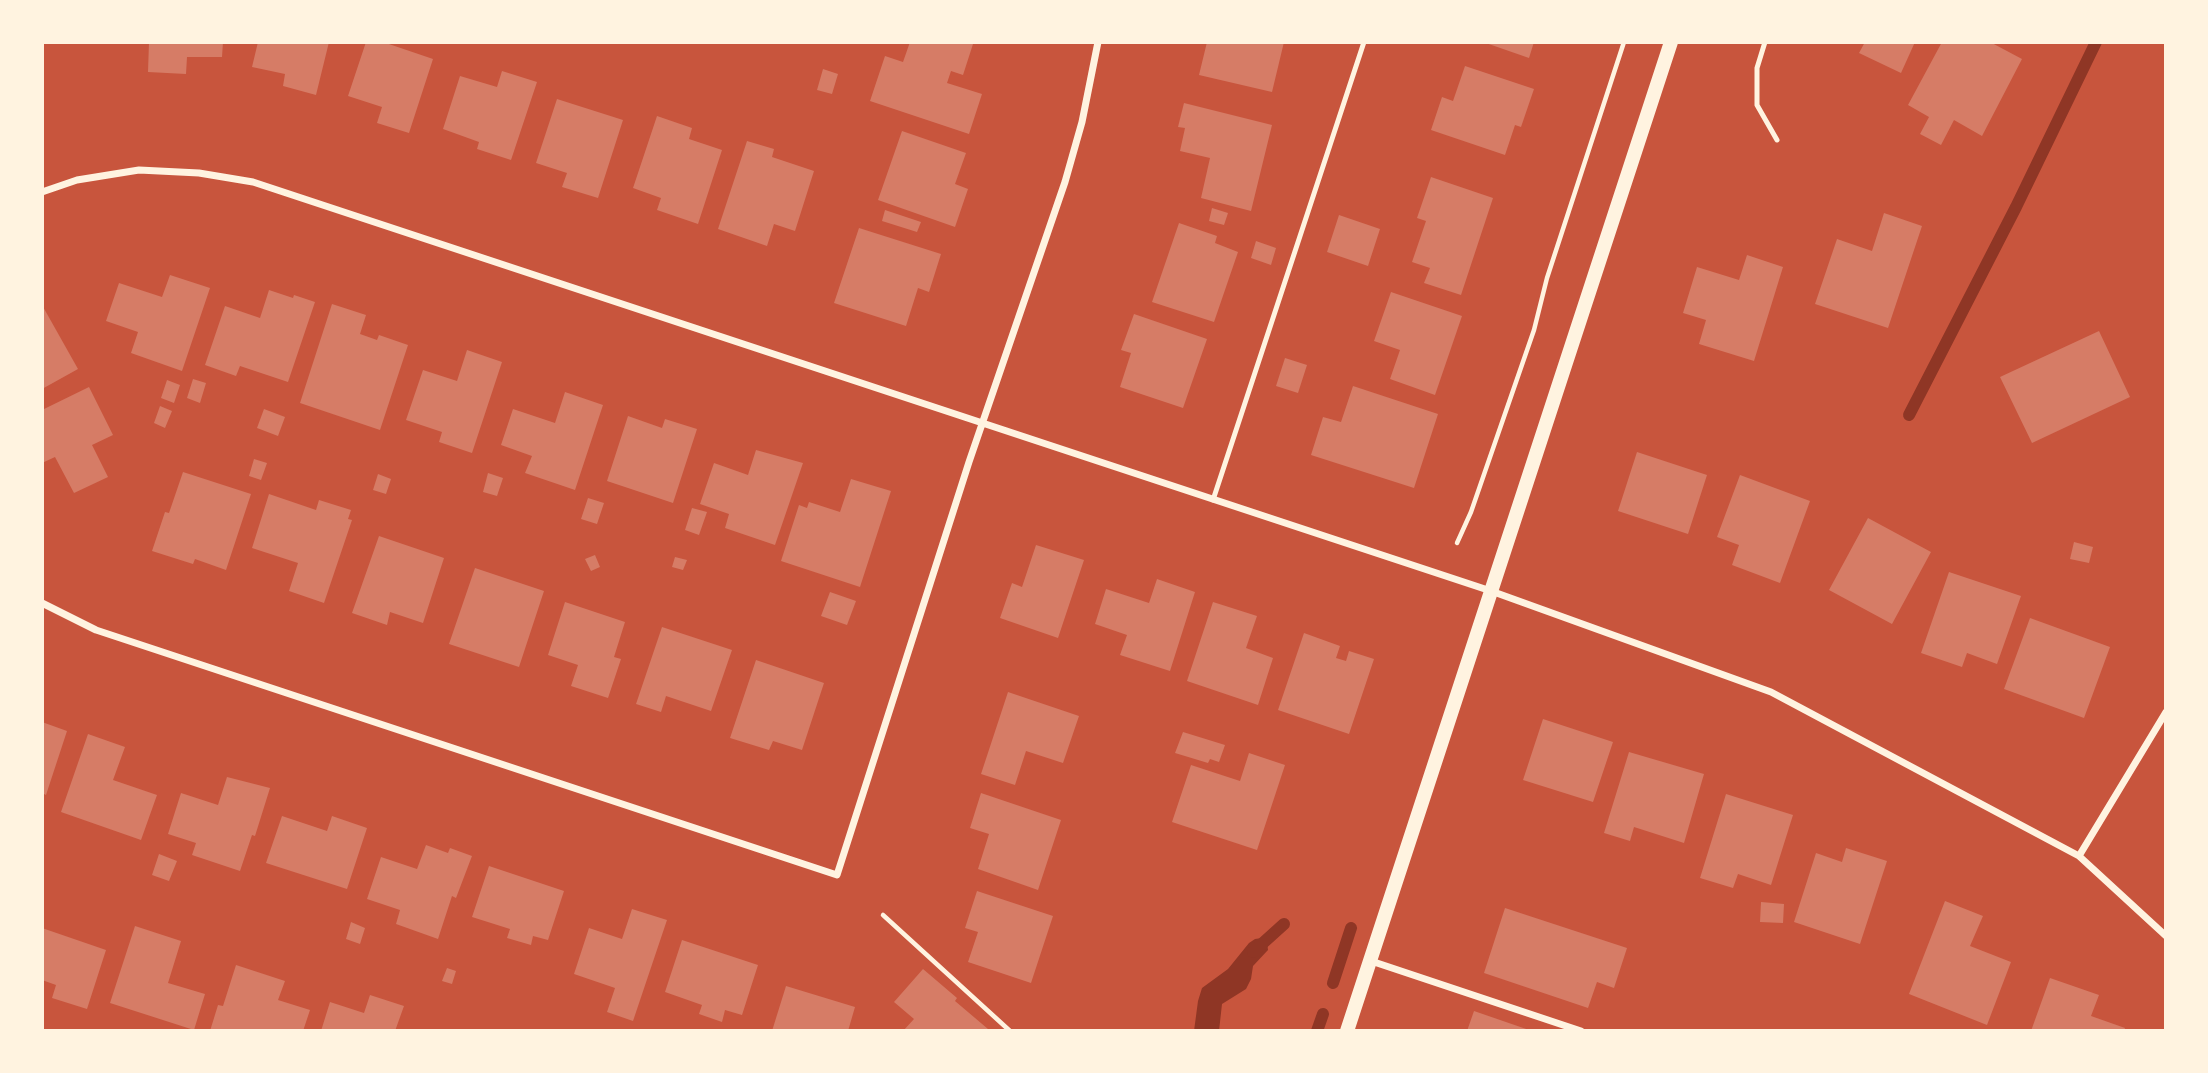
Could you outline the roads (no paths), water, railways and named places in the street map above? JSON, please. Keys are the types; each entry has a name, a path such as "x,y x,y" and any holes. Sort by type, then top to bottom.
{"main road":[{"path":"1347,1031 1671,42"}],"street":[{"path":"42,603 96,630 837,875 983,424 1065,183 1082,122 1098,42"},
{"path":"42,192 77,180 139,170 199,173 253,182 1491,591 1771,692 2079,856 2166,936"},
{"path":"2079,856 2166,712"},
{"path":"1370,961 1581,1031"}],"lane":[{"path":"1213,499 1364,42"},
{"path":"1765,42 1757,68 1757,105 1777,140"}],"waterway":[{"path":"1909,415 2016,207 2096,42"},
{"path":"1253,952 1284,924"},
{"path":"1333,983 1351,928"},
{"path":"1317,1031 1323,1014"}]}
